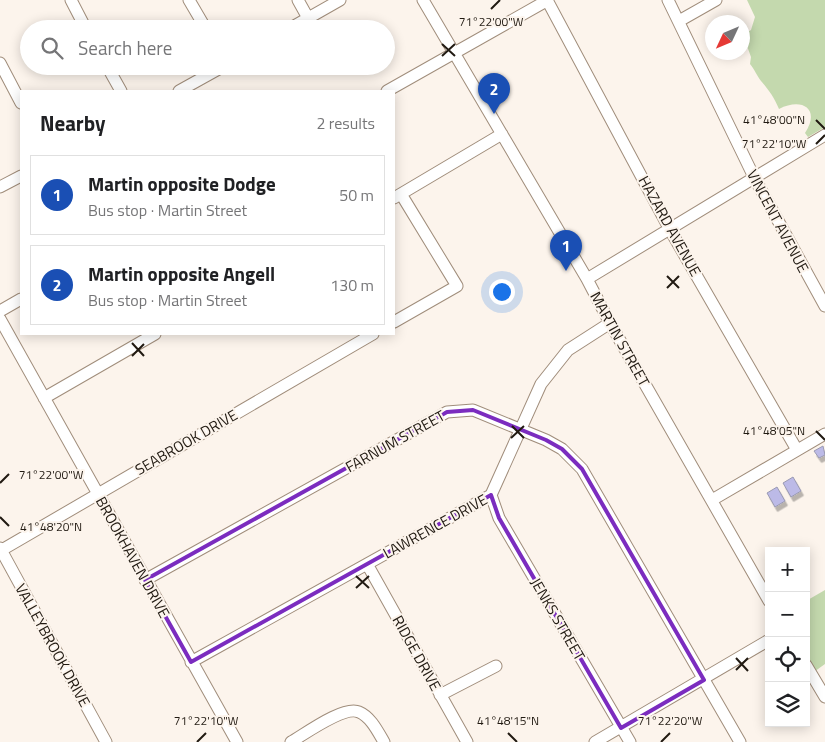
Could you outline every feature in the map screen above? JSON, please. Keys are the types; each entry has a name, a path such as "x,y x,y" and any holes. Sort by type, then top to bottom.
{"street":[{"path":"71,0 81,20"},
{"path":"189,0 201,20"},
{"path":"298,0 308,18"},
{"path":"305,20 340,0"},
{"name":"MARTIN STREET","path":"423,0 587,279 610,323 765,594"},
{"path":"390,90 548,0"},
{"name":"HAZARD AVENUE","path":"548,0 669,228 797,450"},
{"name":"VINCENT AVENUE","path":"668,0 680,21 754,177 825,306"},
{"path":"680,21 716,0"},
{"path":"0,63 20,101"},
{"path":"112,75 120,90"},
{"path":"181,90 208,75"},
{"path":"395,321 457,286 397,196 502,134"},
{"path":"587,279 825,134"},
{"path":"0,187 20,177"},
{"path":"0,311 20,300"},
{"name":"BROOKHAVEN DRIVE","path":"0,319 237,742"},
{"name":"LAWRENCE DRIVE","path":"192,662 491,495 541,384 554,365 568,350 610,323"},
{"path":"44,398 153,335"},
{"name":"SEABROOK DRIVE","path":"0,550 371,335"},
{"name":"FARNUM STREET","path":"145,580 447,412 473,410 562,449 582,469 740,742"},
{"path":"712,500 825,434"},
{"name":"JENKS STREET","path":"491,495 499,518 630,742"},
{"name":"VALLEYBROOK DRIVE","path":"0,550 106,742"},
{"name":"RIDGE DRIVE","path":"368,564 467,742"},
{"path":"595,742 704,680 765,642"},
{"path":"440,695 496,666"},
{"path":"810,672 825,697"},
{"path":"291,742 342,712 359,712 375,727 384,742"}],"highlighted area":[{"path":"473,410 546,440 562,449 582,469 704,680 621,728 499,518 491,495 191,662 145,580 447,412"}],"green space":[{"path":"747,0 825,0 825,127 808,137 805,133 811,117 807,108 795,104 779,109 750,64 750,31 755,17"},
{"path":"825,590 825,664 811,674 810,672 810,599"}],"building":[{"path":"823,446 825,455 819,458 814,451"},
{"path":"793,477 801,491 791,497 783,483"},
{"path":"777,487 785,501 775,507 767,493"}],"place":[{"name":"Martin opposite Angell","path":"494,114"},
{"name":"Martin opposite Dodge","path":"566,271"}]}
